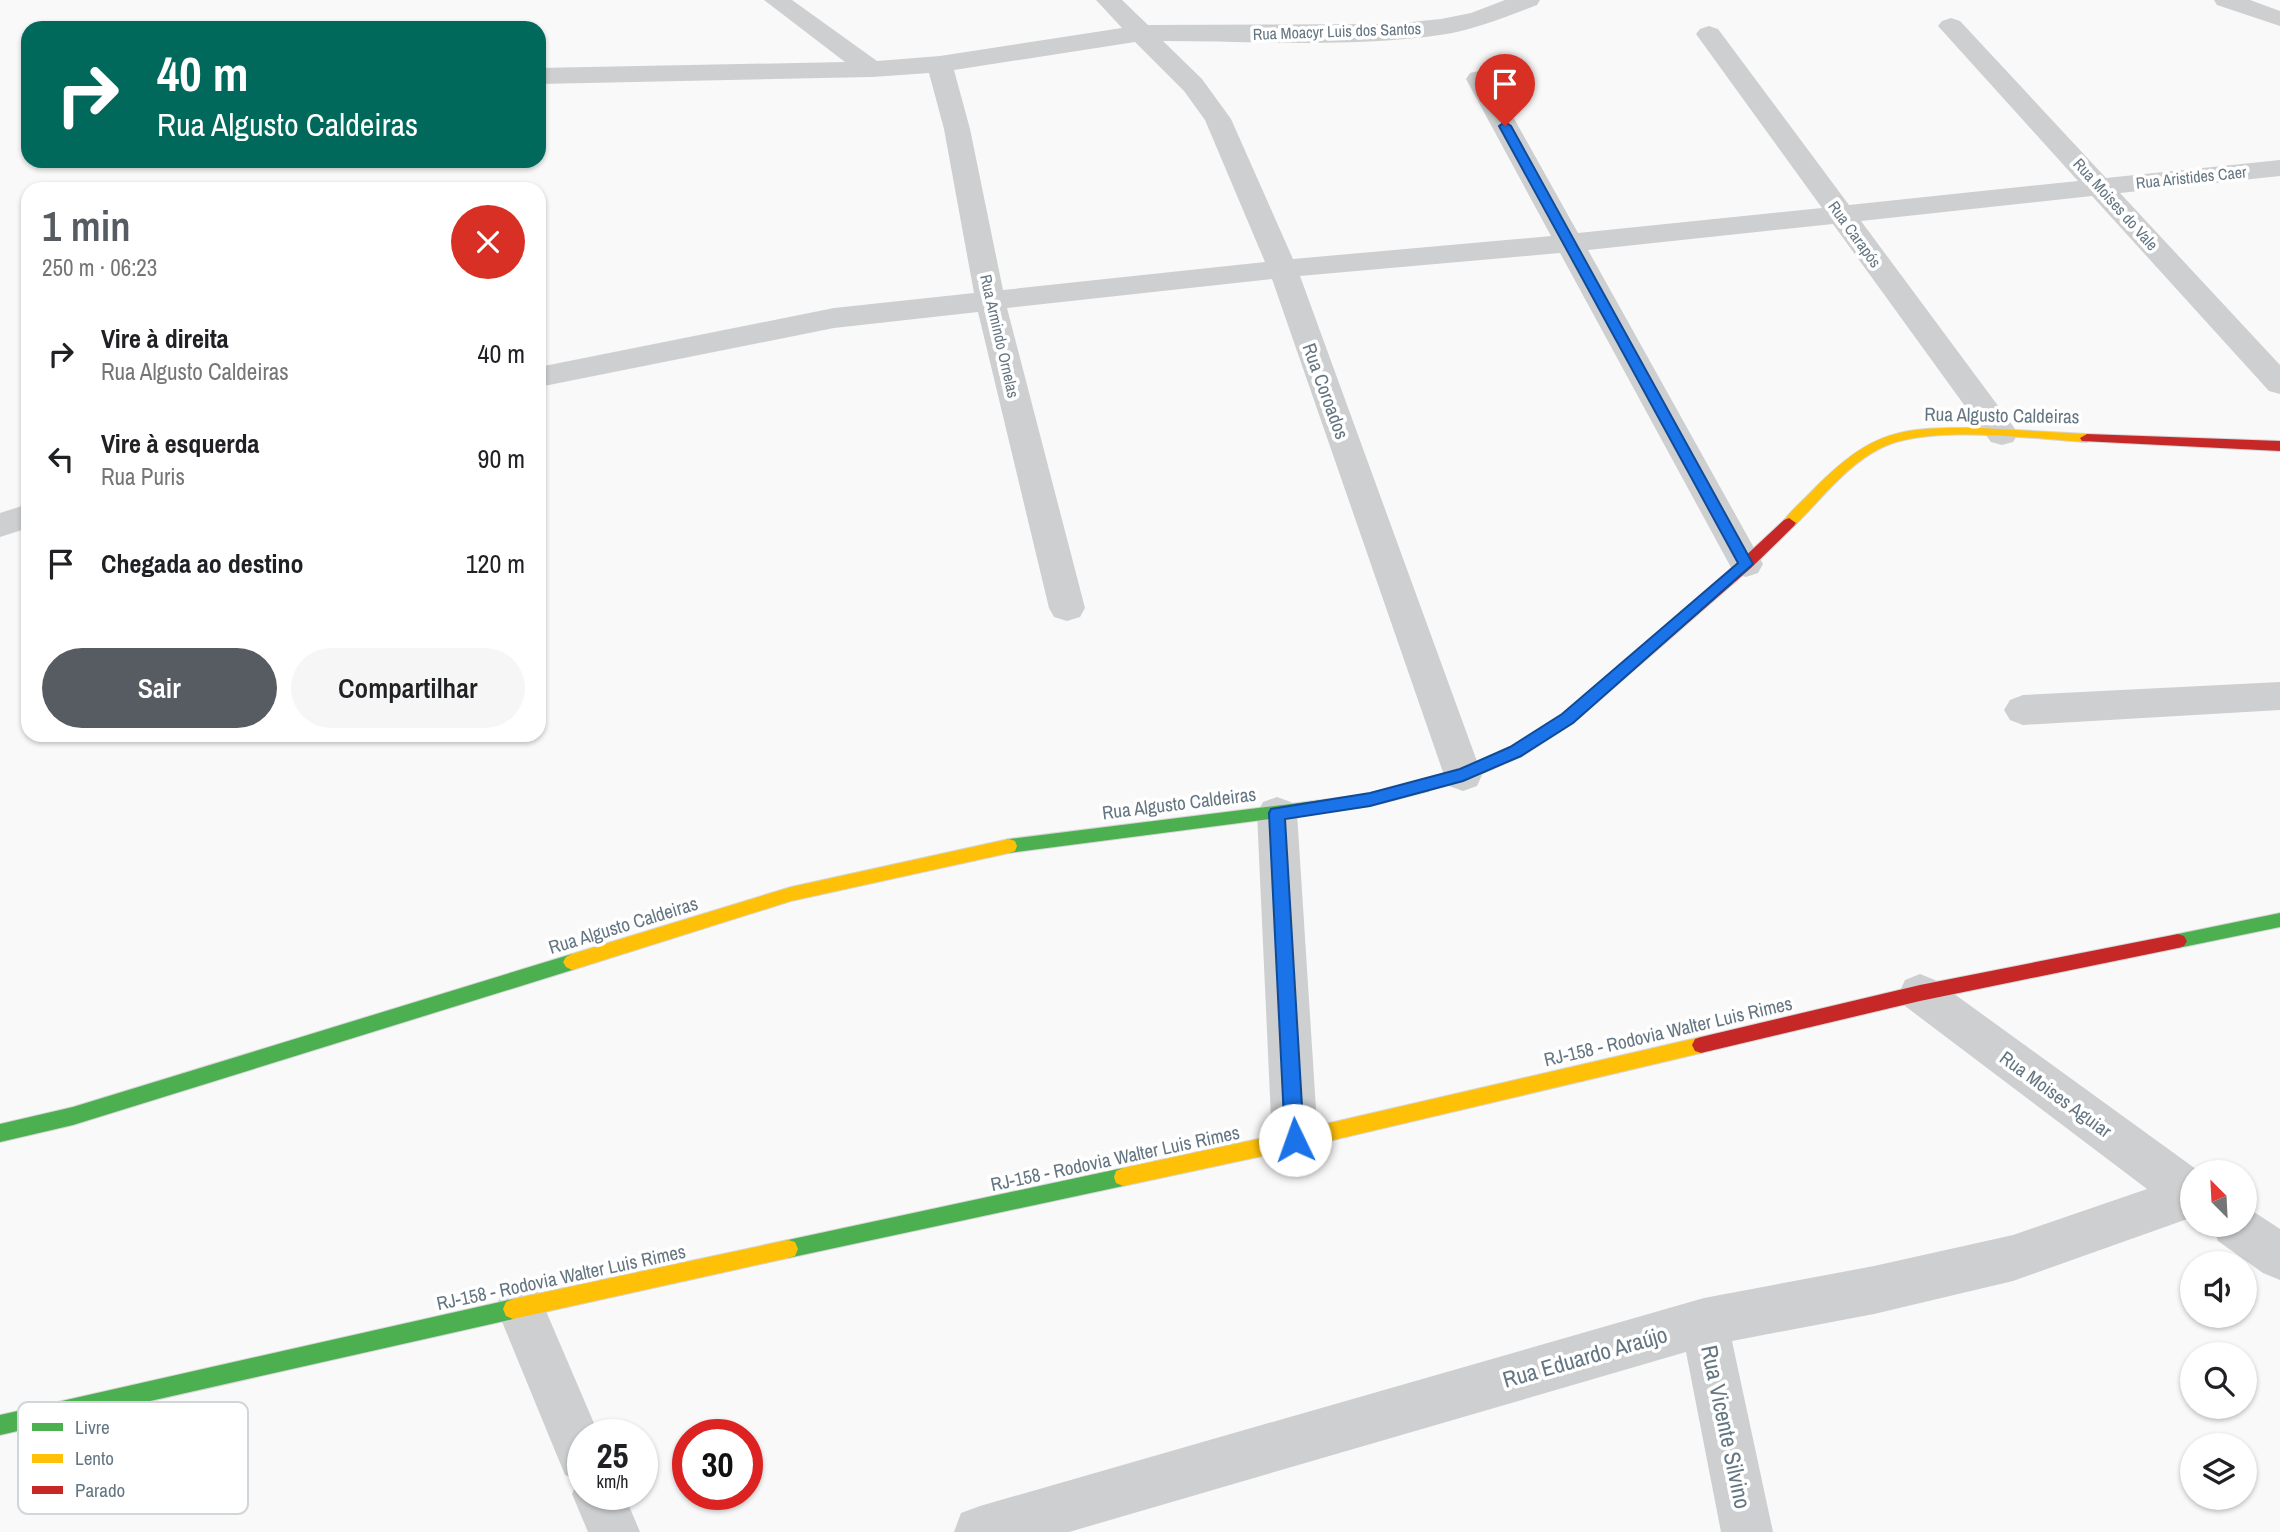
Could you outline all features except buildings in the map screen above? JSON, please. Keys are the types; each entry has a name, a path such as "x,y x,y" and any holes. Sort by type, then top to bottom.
{"street":[{"path":"775,0 872,69"},
{"name":"Rua Coroados","path":"1108,0 1193,85 1218,119 1283,269 1463,775"},
{"name":"Rua Moacyr Luis dos Santos","path":"546,76 872,69 940,64 1142,33 1390,32 1441,27 1478,19 1528,0"},
{"path":"2227,0 2280,19"},
{"name":"Rua Moises do Vale","path":"1951,26 2280,384"},
{"name":"Rua Carapós","path":"1709,34 2002,434"},
{"name":"Rua Armindo Ornelas","path":"940,64 957,129 990,300 1067,608"},
{"path":"1479,79 1746,564"},
{"name":"Rua Aristides Caer","path":"546,376 834,318 1283,269 1571,243 2280,169"},
{"name":"Rua Algusto Caldeiras","path":"0,1133 73,1116 792,894 996,848 1370,800 1463,775 1516,752 1568,719 1746,564 1852,463 1877,444 1900,436 1931,432 2280,446"},
{"path":"0,525 21,518"},
{"path":"2023,710 2280,696"},
{"path":"1277,813 1295,1140"},
{"name":"RJ-158 - Rodovia Walter Luis Rimes","path":"101,1402 520,1307 1295,1140 1920,993 2280,920"},
{"name":"Rua Moises Aguiar","path":"1920,993 2180,1185"},
{"name":"Rua Eduardo Araújo","path":"980,1532 1704,1322 1874,1290 2013,1258 2180,1200"},
{"path":"2252,1237 2280,1257"},
{"path":"520,1307 567,1419"},
{"name":"Rua Vicente Silvino","path":"1704,1322 1747,1532"},
{"name":"RJ-158 - Rodovia Walter Luis Rimes","path":"0,1425 18,1421"},
{"path":"605,1510 614,1532"}],"traffic: fast":[{"path":"1009,846 1370,800 1423,786"},
{"path":"2178,941 2280,920"},
{"path":"0,1133 73,1116 572,962"},
{"path":"788,1249 1123,1177"},
{"path":"102,1402 513,1309"},
{"path":"0,1425 18,1421"}],"traffic: slow":[{"path":"1789,523 1855,459 1878,444 1897,437 1980,432 2087,438"},
{"path":"572,962 791,894 1009,846"},
{"path":"1123,1177 1295,1140 1701,1045"},
{"path":"513,1309 788,1249"}],"traffic: jam":[{"path":"2087,438 2280,446"},
{"path":"1423,786 1463,775 1516,752 1568,719 1746,564 1789,523"},
{"path":"1701,1045 1920,993 2178,941"}],"route":[{"path":"1295,1140 1277,813 1370,800 1463,775 1516,752 1568,719 1746,564 1505,126"}]}
